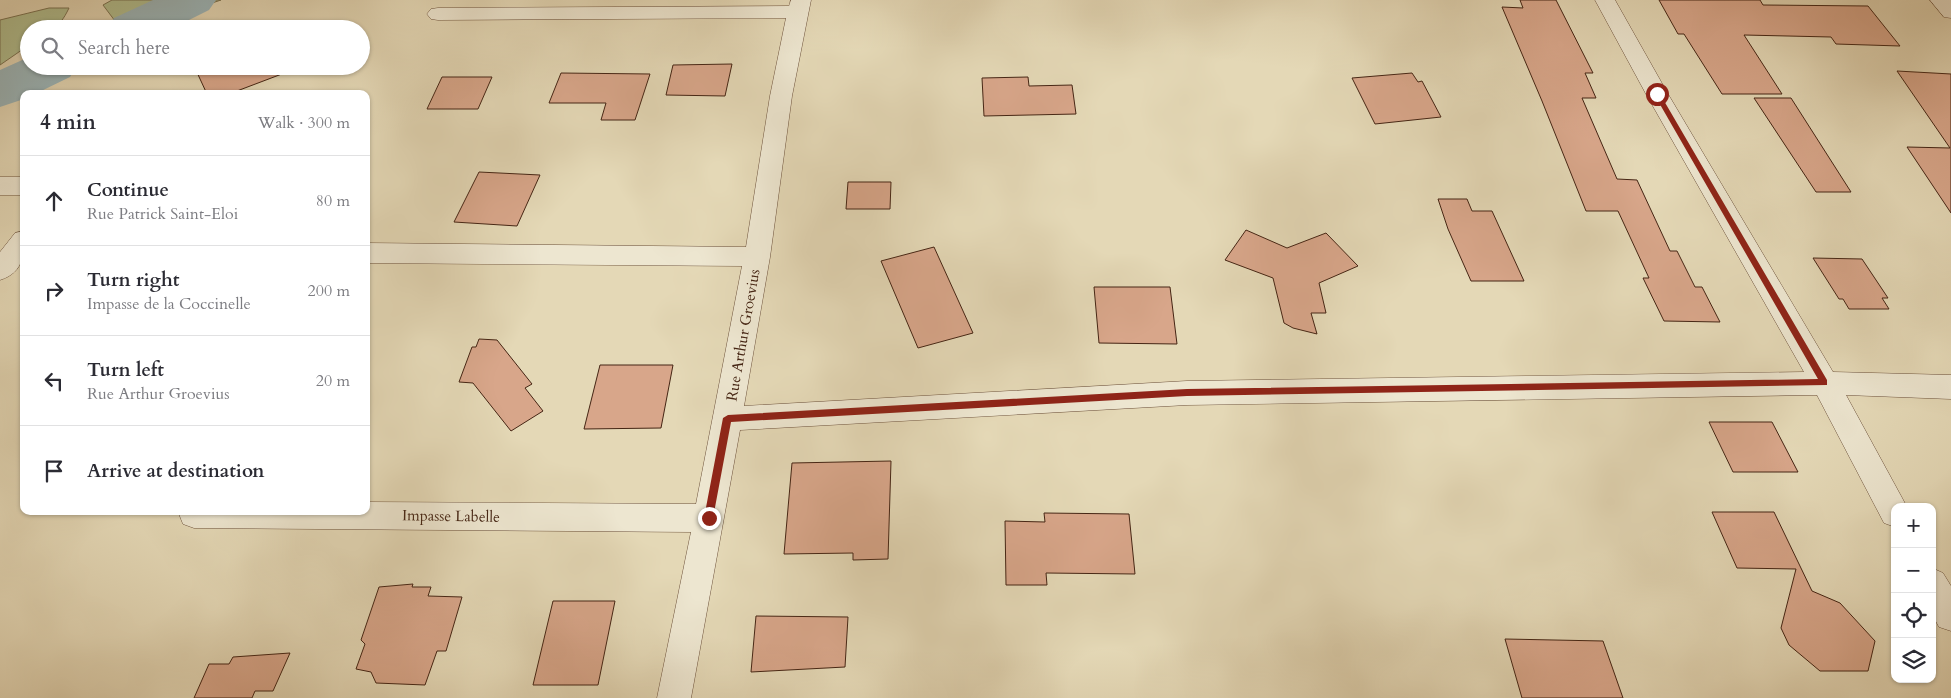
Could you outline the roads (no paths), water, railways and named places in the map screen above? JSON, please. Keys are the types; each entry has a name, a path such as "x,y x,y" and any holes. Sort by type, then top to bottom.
{"street":[{"path":"1605,0 1824,383 1891,506"},
{"path":"1940,0 1951,12"},
{"path":"438,14 799,6"},
{"name":"Rue Arthur Groevius","path":"674,698 728,418 799,6"},
{"path":"0,186 20,186"},
{"path":"0,270 20,245"},
{"path":"370,253 757,257"},
{"path":"728,418 1187,393 1824,383 1951,387"},
{"name":"Impasse Labelle","path":"323,515 709,518"},
{"path":"1936,590 1951,616"}],"waterway":[{"path":"150,20 192,0"},
{"path":"0,90 32,75"}]}
